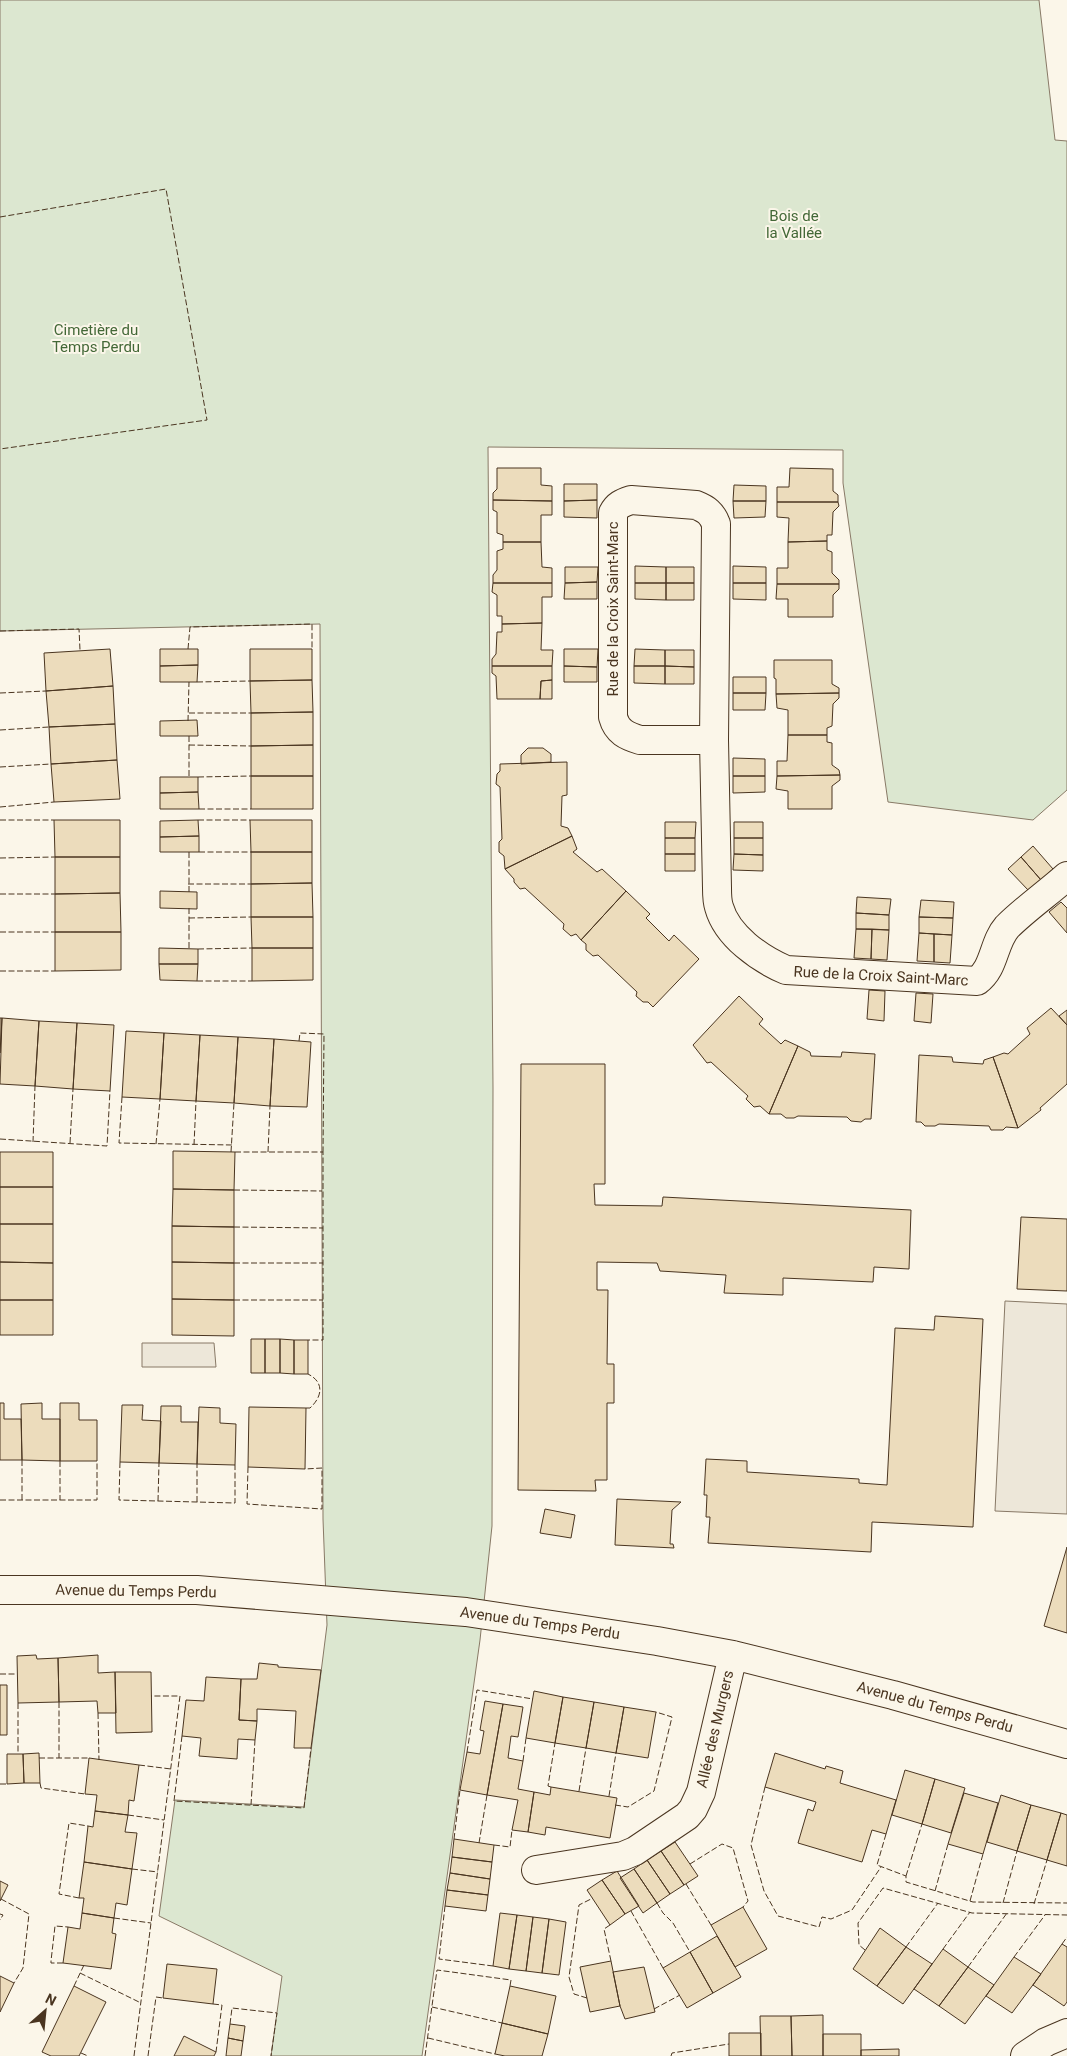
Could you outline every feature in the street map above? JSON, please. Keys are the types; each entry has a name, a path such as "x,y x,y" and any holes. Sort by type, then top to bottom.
{"street":[{"name":"Rue de la Croix Saint-Marc","path":"714,740 640,740 629,737 615,725 613,717 613,513 616,506 622,503 631,500 696,504 712,515 716,524 714,740 717,888 719,907 727,924 752,950 768,962 786,970 977,981 985,975 999,940 1007,928 1067,876"},
{"name":"Avenue du Temps Perdu","path":"0,1590 197,1590 466,1612 657,1641 733,1655 894,1695 1067,1744"},
{"name":"Allée des Murgers","path":"536,1870 623,1856 635,1851 687,1816 693,1809 701,1792 733,1655"},
{"path":"1025,2056 1046,2042 1067,2033"}],"green space":[{"path":"0,0 1039,0 1055,140 1067,141 1067,790 1033,820 888,802 843,483 843,450 488,447 493,1088 492,1526 480,1640 422,2056 271,2056 282,1976 159,1916 175,1800 304,1807 327,1625 323,1519 320,624 0,631"}],"shaded area":[{"path":"1005,1301 1067,1304 1067,1514 995,1511"},
{"path":"142,1343 214,1343 216,1367 142,1367"}],"building":[{"path":"497,468 541,468 541,485 552,486 552,501 493,500 493,493 497,489"},
{"path":"790,468 833,469 833,491 838,495 838,502 777,502 777,487 789,487"},
{"path":"564,484 597,484 597,500 564,501"},
{"path":"734,485 766,486 766,501 733,501"},
{"path":"493,500 552,501 552,515 541,515 541,542 503,542 503,535 497,533 497,512 493,510"},
{"path":"597,500 597,518 564,517 564,501"},
{"path":"733,501 766,501 765,517 734,518"},
{"path":"777,502 838,502 839,506 833,512 832,535 827,535 827,541 788,542 789,518 777,517"},
{"path":"827,541 827,550 832,552 832,573 839,580 839,584 777,584 777,568 788,568 788,542"},
{"path":"503,542 541,542 542,567 552,568 552,583 493,583 493,575 497,570 497,551 503,549"},
{"path":"635,566 666,567 666,583 635,583"},
{"path":"733,566 766,567 766,583 733,583"},
{"path":"565,567 598,567 597,582 565,583"},
{"path":"666,567 694,567 694,583 666,583"},
{"path":"597,582 597,599 564,599 565,583"},
{"path":"493,583 552,583 552,597 542,597 542,623 502,624 502,616 497,616 497,595 492,592"},
{"path":"635,583 666,583 666,600 635,599"},
{"path":"666,583 694,583 694,600 666,600"},
{"path":"733,583 766,583 766,600 733,599"},
{"path":"777,584 839,584 839,589 833,595 833,617 788,617 788,599 776,599"},
{"path":"542,623 541,650 553,650 552,666 492,666 492,659 496,654 497,632 502,632 502,624"},
{"path":"110,649 113,686 46,691 44,653"},
{"path":"160,649 198,649 198,665 160,666"},
{"path":"250,649 312,649 312,680 250,681"},
{"path":"564,649 598,649 597,667 564,666"},
{"path":"635,649 665,650 665,666 634,666"},
{"path":"665,650 694,650 694,667 665,666"},
{"path":"774,660 832,660 832,684 839,688 839,693 776,694"},
{"path":"198,665 197,682 160,682 160,666"},
{"path":"492,666 552,666 552,680 541,681 540,699 497,699 496,676 492,673"},
{"path":"564,666 597,667 597,682 564,682"},
{"path":"634,666 665,666 665,684 634,683"},
{"path":"665,666 694,667 694,684 665,684"},
{"path":"733,677 766,677 766,693 733,693"},
{"path":"312,680 313,712 251,713 250,681"},
{"path":"552,680 552,699 540,699 541,681"},
{"path":"113,686 115,724 49,727 46,691"},
{"path":"733,693 766,693 765,710 733,710"},
{"path":"839,693 839,698 833,704 832,726 827,728 827,735 788,735 788,710 777,708 776,694"},
{"path":"313,712 313,745 251,746 251,713"},
{"path":"197,720 198,736 160,736 160,721"},
{"path":"115,724 117,760 51,764 49,727"},
{"path":"788,735 827,735 827,742 832,743 832,765 839,770 840,775 777,776 777,761 787,761"},
{"path":"313,745 313,776 251,776 251,746"},
{"path":"528,748 543,748 551,754 551,762 521,764 521,755"},
{"path":"733,758 765,759 765,776 733,776"},
{"path":"117,760 120,799 54,802 51,764"},
{"path":"567,762 567,795 562,796 561,826 568,828 572,836 505,869 504,856 499,852 499,842 502,839 500,787 496,784 500,764"},
{"path":"840,775 840,780 832,786 832,809 788,809 788,791 776,789 777,776"},
{"path":"251,776 313,776 313,809 251,809"},
{"path":"733,776 765,776 765,792 733,793"},
{"path":"160,777 198,777 198,792 160,793"},
{"path":"198,792 199,809 160,809 160,793"},
{"path":"54,820 120,820 120,857 55,857"},
{"path":"198,820 199,836 160,837 160,821"},
{"path":"250,820 312,820 312,852 251,852"},
{"path":"665,822 696,822 695,838 665,838"},
{"path":"734,822 763,822 763,838 734,838"},
{"path":"199,836 199,852 160,852 160,837"},
{"path":"572,836 577,849 573,852 597,872 602,869 626,891 581,940 576,934 571,936 563,929 564,924 525,888 520,889 505,869"},
{"path":"665,838 695,838 695,854 665,854"},
{"path":"734,838 763,838 763,855 734,854"},
{"path":"1033,846 1053,869 1041,880 1021,857"},
{"path":"251,852 312,852 312,883 251,884"},
{"path":"665,854 695,854 695,871 665,871"},
{"path":"734,854 763,855 763,871 733,870"},
{"path":"55,857 120,857 120,893 55,894"},
{"path":"1021,857 1041,880 1029,891 1008,869"},
{"path":"312,883 313,917 251,917 251,884"},
{"path":"160,891 197,892 197,909 160,908"},
{"path":"626,891 650,914 646,918 669,941 674,935 699,959 653,1007 636,996 637,992 598,955 593,956 586,950 586,944 581,940"},
{"path":"120,893 121,932 55,932 55,894"},
{"path":"857,897 891,899 889,915 856,913"},
{"path":"921,900 954,902 953,918 919,917"},
{"path":"1061,902 1067,908 1067,933 1049,912"},
{"path":"856,913 889,915 889,930 856,929"},
{"path":"251,917 313,917 313,948 252,948"},
{"path":"919,917 953,918 952,935 919,933"},
{"path":"856,929 872,929 871,959 854,958"},
{"path":"872,929 889,930 887,960 871,959"},
{"path":"55,932 121,932 121,970 55,971"},
{"path":"919,933 934,934 934,962 917,961"},
{"path":"934,934 952,935 950,963 934,962"},
{"path":"159,948 198,949 198,964 159,964"},
{"path":"252,948 313,948 313,980 252,981"},
{"path":"159,964 198,964 197,981 160,980"},
{"path":"869,990 885,991 884,1021 867,1019"},
{"path":"916,993 933,994 931,1023 914,1021"},
{"path":"739,996 763,1019 759,1024 781,1044 785,1040 798,1046 769,1114 760,1106 754,1107 746,1099 748,1096 711,1062 707,1063 693,1045"},
{"path":"1051,1008 1067,1025 1067,1084 1040,1108 1041,1110 1018,1128 993,1057 1004,1053 1008,1054 1030,1034 1027,1028"},
{"path":"1067,1010 1067,1025 1059,1016"},
{"path":"0,1018 2,1018 0,1053"},
{"path":"2,1018 39,1021 35,1086 0,1084"},
{"path":"39,1021 77,1023 73,1089 35,1086"},
{"path":"77,1023 114,1025 110,1091 73,1089"},
{"path":"126,1031 164,1033 160,1099 122,1097"},
{"path":"164,1033 200,1035 196,1101 160,1099"},
{"path":"200,1035 238,1037 234,1103 196,1101"},
{"path":"238,1037 274,1039 270,1106 234,1103"},
{"path":"274,1039 311,1042 307,1107 270,1106"},
{"path":"798,1046 810,1052 811,1056 841,1057 842,1052 875,1054 871,1119 865,1119 861,1122 851,1121 847,1117 798,1116 786,1118 781,1114 769,1114"},
{"path":"919,1055 952,1057 953,1062 983,1064 984,1060 993,1057 1018,1128 1006,1127 1003,1130 991,1130 989,1126 939,1124 925,1126 921,1122 916,1122"},
{"path":"521,1064 605,1064 605,1184 594,1184 595,1205 662,1206 663,1197 911,1210 909,1269 874,1267 873,1282 783,1278 783,1295 724,1293 726,1275 660,1271 657,1263 597,1262 597,1290 608,1290 607,1364 614,1364 614,1403 607,1403 607,1480 595,1480 596,1491 518,1490"},
{"path":"173,1151 235,1152 234,1190 173,1189"},
{"path":"0,1152 53,1152 53,1187 0,1187"},
{"path":"0,1187 53,1187 53,1224 0,1224"},
{"path":"173,1189 234,1190 234,1227 172,1226"},
{"path":"1021,1217 1067,1219 1067,1291 1017,1289"},
{"path":"0,1224 53,1224 53,1263 0,1262"},
{"path":"172,1226 234,1227 234,1263 172,1262"},
{"path":"0,1262 53,1263 53,1300 0,1300"},
{"path":"172,1262 234,1263 234,1300 172,1299"},
{"path":"172,1299 234,1300 234,1336 172,1335"},
{"path":"0,1300 53,1300 53,1335 0,1335"},
{"path":"935,1316 983,1319 973,1527 872,1522 871,1552 708,1543 710,1517 706,1517 707,1495 704,1495 706,1459 747,1461 747,1472 859,1479 859,1483 887,1485 895,1328 934,1330"},
{"path":"251,1339 265,1339 265,1373 251,1373"},
{"path":"265,1339 280,1339 280,1373 265,1373"},
{"path":"280,1339 294,1340 294,1374 280,1373"},
{"path":"294,1340 308,1340 308,1374 294,1374"},
{"path":"0,1403 4,1403 4,1419 21,1419 22,1460 0,1460"},
{"path":"42,1403 42,1419 60,1419 60,1461 22,1460 21,1404"},
{"path":"60,1403 79,1403 79,1420 97,1420 97,1461 60,1461"},
{"path":"122,1405 143,1405 142,1420 161,1421 159,1463 120,1462"},
{"path":"161,1406 181,1406 181,1422 198,1422 197,1464 159,1463"},
{"path":"199,1407 220,1408 220,1423 236,1424 235,1465 197,1464"},
{"path":"249,1407 306,1408 305,1469 248,1467"},
{"path":"617,1499 681,1502 672,1510 670,1544 673,1544 674,1548 615,1545"},
{"path":"545,1509 575,1515 571,1538 540,1533"},
{"path":"1067,1547 1067,1633 1044,1626"},
{"path":"36,1655 37,1659 58,1658 59,1702 18,1703 17,1656"},
{"path":"98,1655 98,1673 115,1672 116,1713 98,1713 97,1701 59,1702 58,1658"},
{"path":"259,1663 278,1665 278,1667 321,1670 311,1748 294,1748 296,1711 257,1709 257,1721 239,1720 241,1679 257,1679"},
{"path":"115,1672 151,1672 152,1732 116,1733"},
{"path":"206,1677 241,1679 239,1720 257,1721 255,1740 238,1739 237,1759 199,1756 201,1738 182,1736 186,1700 204,1701"},
{"path":"0,1685 7,1685 7,1735 0,1735"},
{"path":"534,1691 563,1697 555,1743 526,1738"},
{"path":"563,1697 594,1702 586,1748 555,1743"},
{"path":"485,1701 503,1704 487,1795 460,1790 467,1752 480,1754 484,1731 480,1730"},
{"path":"594,1702 624,1707 616,1753 586,1748"},
{"path":"503,1704 523,1707 518,1737 511,1736 508,1758 523,1761 518,1789 534,1792 528,1832 512,1830 518,1800 487,1795"},
{"path":"624,1707 656,1712 648,1758 616,1753"},
{"path":"39,1753 40,1783 24,1783 23,1754"},
{"path":"775,1753 825,1769 826,1766 843,1771 840,1783 896,1800 886,1834 872,1830 862,1862 798,1843 808,1809 813,1811 816,1802 765,1787"},
{"path":"7,1754 23,1754 24,1783 7,1784"},
{"path":"89,1758 139,1765 134,1801 129,1800 128,1815 95,1811 97,1795 85,1794"},
{"path":"905,1770 935,1779 922,1824 892,1815"},
{"path":"935,1779 965,1788 951,1833 922,1824"},
{"path":"551,1787 617,1798 610,1838 546,1827 545,1835 528,1832 534,1792 550,1795"},
{"path":"964,1793 998,1803 983,1854 948,1844"},
{"path":"1001,1795 1031,1805 1017,1851 987,1842"},
{"path":"1031,1805 1061,1813 1047,1860 1017,1851"},
{"path":"95,1811 128,1815 125,1832 137,1833 132,1869 84,1862 88,1826 93,1827"},
{"path":"1061,1813 1067,1815 1067,1866 1047,1860"},
{"path":"454,1839 494,1845 492,1862 452,1857"},
{"path":"675,1842 698,1876 684,1885 661,1851"},
{"path":"661,1851 684,1885 670,1894 647,1860"},
{"path":"452,1857 492,1862 490,1879 450,1873"},
{"path":"647,1860 670,1894 657,1903 634,1869"},
{"path":"84,1862 132,1869 127,1905 116,1903 114,1918 82,1913 84,1898 79,1898"},
{"path":"634,1869 657,1903 643,1913 620,1878"},
{"path":"617,1871 639,1906 625,1914 602,1880"},
{"path":"450,1873 490,1879 488,1895 447,1890"},
{"path":"602,1880 625,1914 610,1925 587,1890"},
{"path":"0,1881 8,1885 0,1901"},
{"path":"447,1890 488,1895 486,1911 445,1906"},
{"path":"743,1907 767,1949 735,1967 711,1925"},
{"path":"82,1913 114,1918 112,1933 116,1934 111,1969 63,1963 68,1927 80,1929"},
{"path":"500,1913 517,1915 509,1969 493,1966"},
{"path":"517,1915 533,1917 526,1971 509,1969"},
{"path":"533,1917 549,1919 542,1973 526,1971"},
{"path":"549,1919 566,1922 559,1975 542,1973"},
{"path":"880,1928 906,1947 877,1986 853,1969"},
{"path":"717,1936 741,1977 713,1993 690,1952"},
{"path":"1062,1944 1067,1947 1067,2002 1064,2006 1033,1985"},
{"path":"906,1947 932,1964 903,2004 877,1986"},
{"path":"943,1949 968,1967 939,2006 914,1989"},
{"path":"690,1952 713,1993 687,2008 663,1968"},
{"path":"1014,1957 1041,1974 1012,2013 986,1996"},
{"path":"611,1961 620,2006 590,2012 580,1967"},
{"path":"167,1964 217,1969 213,2004 163,1998"},
{"path":"644,1967 655,2012 625,2019 620,2006 613,1972"},
{"path":"968,1967 994,1985 965,2024 939,2006"},
{"path":"0,1976 14,1983 0,2012"},
{"path":"74,1986 106,2002 79,2056 51,2056 42,2052"},
{"path":"510,1986 556,1996 548,2034 502,2023"},
{"path":"823,2015 823,2056 792,2056 791,2016"},
{"path":"760,2016 791,2016 792,2056 761,2056"},
{"path":"502,2023 548,2034 542,2056 505,2056 495,2054"},
{"path":"230,2024 245,2026 243,2041 228,2038"},
{"path":"729,2033 761,2033 761,2056 729,2056"},
{"path":"823,2034 861,2034 861,2056 823,2056"},
{"path":"184,2036 216,2052 214,2056 174,2056"},
{"path":"228,2038 243,2041 241,2056 226,2056"},
{"path":"899,2049 899,2056 861,2056 861,2050"}],"fence":[{"path":"0,217 166,189 207,420 0,449"},
{"path":"188,649 190,627 312,624 312,649"},
{"path":"0,631 79,629 80,650"},
{"path":"197,682 250,681"},
{"path":"188,721 189,682"},
{"path":"0,693 46,691"},
{"path":"189,713 251,713"},
{"path":"0,730 49,727"},
{"path":"189,736 189,777"},
{"path":"189,745 251,746"},
{"path":"0,767 51,764"},
{"path":"198,777 251,776"},
{"path":"0,807 54,802"},
{"path":"199,809 251,809"},
{"path":"0,820 54,820"},
{"path":"198,820 250,820"},
{"path":"189,852 189,892"},
{"path":"199,852 251,852"},
{"path":"0,858 55,857"},
{"path":"188,884 251,884"},
{"path":"0,894 55,894"},
{"path":"189,908 189,948"},
{"path":"189,918 251,917"},
{"path":"0,932 55,932"},
{"path":"198,949 252,948"},
{"path":"0,971 55,971"},
{"path":"197,981 252,981"},
{"path":"299,1041 300,1033 324,1034 323,1152"},
{"path":"33,1142 35,1086"},
{"path":"70,1143 73,1089"},
{"path":"0,1139 107,1146 110,1091"},
{"path":"122,1097 119,1143 232,1145"},
{"path":"156,1144 160,1099"},
{"path":"194,1145 196,1101"},
{"path":"231,1152 234,1103"},
{"path":"268,1152 270,1106"},
{"path":"235,1152 323,1152 323,1340 308,1340"},
{"path":"234,1190 322,1191"},
{"path":"234,1227 323,1228"},
{"path":"234,1263 323,1263"},
{"path":"234,1300 323,1300"},
{"path":"306,1408 310,1408 314,1403 320,1390 317,1381 308,1374"},
{"path":"22,1460 22,1500"},
{"path":"60,1461 60,1500"},
{"path":"0,1500 97,1500 97,1461"},
{"path":"120,1462 119,1500 235,1503 235,1465"},
{"path":"158,1501 159,1463"},
{"path":"197,1464 197,1502"},
{"path":"248,1467 247,1504 322,1509 322,1468 305,1469"},
{"path":"0,1674 17,1674"},
{"path":"467,1752 477,1690 533,1699"},
{"path":"134,2056 180,1696 151,1696"},
{"path":"59,1702 59,1758"},
{"path":"18,1703 18,1754"},
{"path":"615,1805 628,1807 654,1791 672,1717 656,1712"},
{"path":"98,1713 99,1760"},
{"path":"182,1736 174,1801 304,1808 311,1748"},
{"path":"523,1761 526,1738"},
{"path":"251,1805 255,1740"},
{"path":"551,1787 548,1786 555,1743"},
{"path":"579,1791 586,1748"},
{"path":"609,1796 616,1753"},
{"path":"39,1758 89,1758"},
{"path":"139,1765 171,1769"},
{"path":"40,1783 41,1788 85,1794"},
{"path":"0,1784 7,1784"},
{"path":"765,1787 751,1845 764,1891 778,1916 819,1927 822,1917 831,1919 852,1910 881,1867"},
{"path":"454,1839 460,1790"},
{"path":"479,1843 487,1795"},
{"path":"128,1815 164,1820"},
{"path":"79,1898 59,1894 69,1823 88,1826"},
{"path":"906,1876 922,1824"},
{"path":"494,1845 510,1847 512,1830"},
{"path":"886,1834 877,1865 906,1876 906,1882 973,1902 1067,1903"},
{"path":"690,1864 722,1844 733,1848 748,1901 743,1907"},
{"path":"935,1891 948,1844"},
{"path":"1003,1903 1017,1851"},
{"path":"970,1901 983,1854"},
{"path":"1034,1904 1047,1860"},
{"path":"132,1869 158,1872"},
{"path":"686,1884 711,1925"},
{"path":"865,1950 859,1945 858,1923 883,1888 972,1913 1067,1915"},
{"path":"587,1998 574,1994 569,1977 579,1905 593,1898"},
{"path":"1,1899 29,1914 23,1968 14,1983"},
{"path":"657,1903 663,1913 673,1923 690,1952"},
{"path":"906,1947 938,1903"},
{"path":"445,1906 439,1959 493,1966"},
{"path":"631,1911 663,1968"},
{"path":"943,1949 970,1912"},
{"path":"968,1967 1007,1913"},
{"path":"0,1914 3,1915 0,1920"},
{"path":"1014,1957 1045,1915"},
{"path":"114,1918 151,1923"},
{"path":"610,1925 604,1929 611,1961"},
{"path":"63,1963 51,1963 55,1926 68,1927"},
{"path":"1062,1944 1067,1937"},
{"path":"74,1986 84,1965"},
{"path":"425,2056 437,1970 511,1980 510,1986"},
{"path":"80,1973 141,2003"},
{"path":"654,2009 680,1995"},
{"path":"148,2056 156,1997 163,1998"},
{"path":"213,2004 222,2005 216,2052"},
{"path":"432,2007 502,2023"},
{"path":"230,2024 232,2008 277,2013 271,2056"},
{"path":"428,2038 495,2054"},
{"path":"671,2056 672,2053 729,2044"},
{"path":"81,2053 88,2056"}],"park label":[{"name":"Bois de la Vallée","path":"794,224"},
{"name":"Cimetière du Temps Perdu","path":"96,338"}]}
